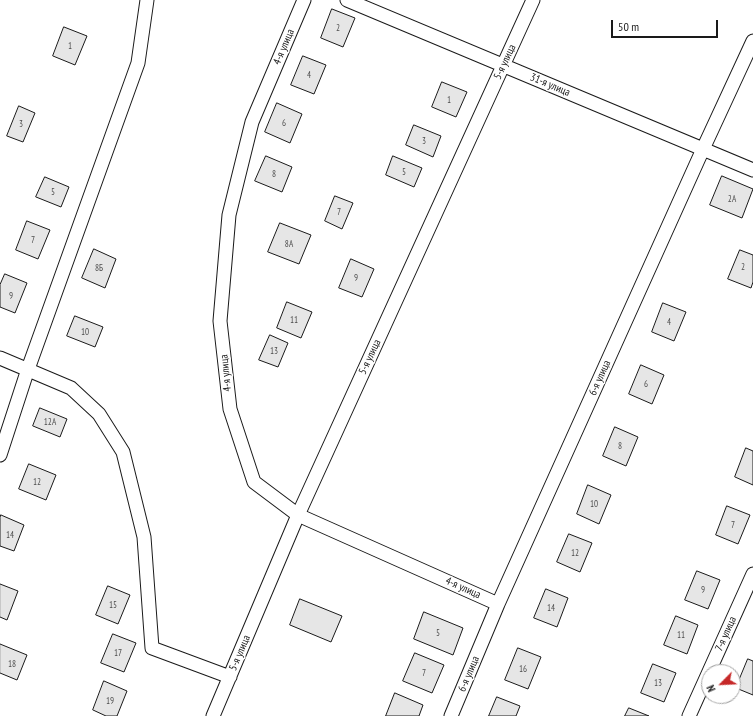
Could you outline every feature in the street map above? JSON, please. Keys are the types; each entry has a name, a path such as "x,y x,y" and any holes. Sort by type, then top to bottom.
{"street":[{"path":"0,455 28,369 138,63 147,0"},
{"name":"4-я улица","path":"304,0 252,122 229,215 220,321 230,409 254,482 298,515 498,604"},
{"name":"31-я улица","path":"348,0 753,170"},
{"name":"5-я улица","path":"212,716 298,515 533,0"},
{"name":"6-я улица","path":"451,716 498,604 753,41"},
{"path":"0,358 71,388 99,414 123,452 144,537 152,648 230,676"},
{"name":"7-я улица","path":"689,716 753,574"}],"building":[{"path":"332,9 355,18 343,47 321,38"},
{"path":"64,27 87,36 75,65 53,56"},
{"path":"303,56 326,65 314,94 291,85"},
{"path":"442,82 467,92 456,117 432,107"},
{"path":"277,103 302,114 290,143 265,132"},
{"path":"19,106 35,113 23,142 7,136"},
{"path":"414,125 441,136 433,157 406,145"},
{"path":"266,156 292,167 282,192 255,181"},
{"path":"393,156 422,168 414,187 386,175"},
{"path":"722,176 753,189 742,218 710,205"},
{"path":"45,177 69,187 61,207 36,197"},
{"path":"335,196 353,203 342,229 325,221"},
{"path":"27,221 50,230 38,259 16,250"},
{"path":"280,223 311,235 299,264 268,252"},
{"path":"94,249 116,259 105,288 82,278"},
{"path":"740,250 753,255 753,282 751,288 728,279"},
{"path":"351,259 374,269 362,297 339,288"},
{"path":"5,274 27,283 15,313 0,307 0,285"},
{"path":"287,302 312,312 301,338 277,328"},
{"path":"663,303 686,312 674,341 652,332"},
{"path":"75,316 103,327 95,347 67,336"},
{"path":"270,335 288,343 278,367 259,360"},
{"path":"641,365 664,375 652,404 629,394"},
{"path":"40,408 67,419 60,437 33,426"},
{"path":"615,427 638,437 626,466 603,456"},
{"path":"746,448 753,451 753,485 735,477"},
{"path":"29,464 56,475 46,500 19,489"},
{"path":"588,485 611,495 599,524 577,514"},
{"path":"727,506 750,515 738,544 716,535"},
{"path":"1,515 24,525 14,551 0,546"},
{"path":"569,534 592,543 580,572 557,562"},
{"path":"697,571 720,580 708,609 685,600"},
{"path":"0,584 18,591 7,620 0,617"},
{"path":"108,586 130,595 118,624 96,615"},
{"path":"546,589 568,598 557,627 534,618"},
{"path":"300,599 342,616 331,642 290,625"},
{"path":"424,612 463,628 453,655 414,639"},
{"path":"676,616 698,625 687,654 664,645"},
{"path":"113,634 136,643 124,672 101,663"},
{"path":"0,644 27,655 17,680 0,673"},
{"path":"518,648 541,657 528,689 505,680"},
{"path":"415,653 444,665 432,693 403,681"},
{"path":"748,659 753,661 753,695 741,690 741,676"},
{"path":"653,664 676,673 664,702 641,693"},
{"path":"104,681 127,691 117,716 106,716 93,710"},
{"path":"395,693 423,705 419,716 386,716"},
{"path":"497,697 520,706 516,716 489,716"},
{"path":"629,708 649,716 625,716"}]}
